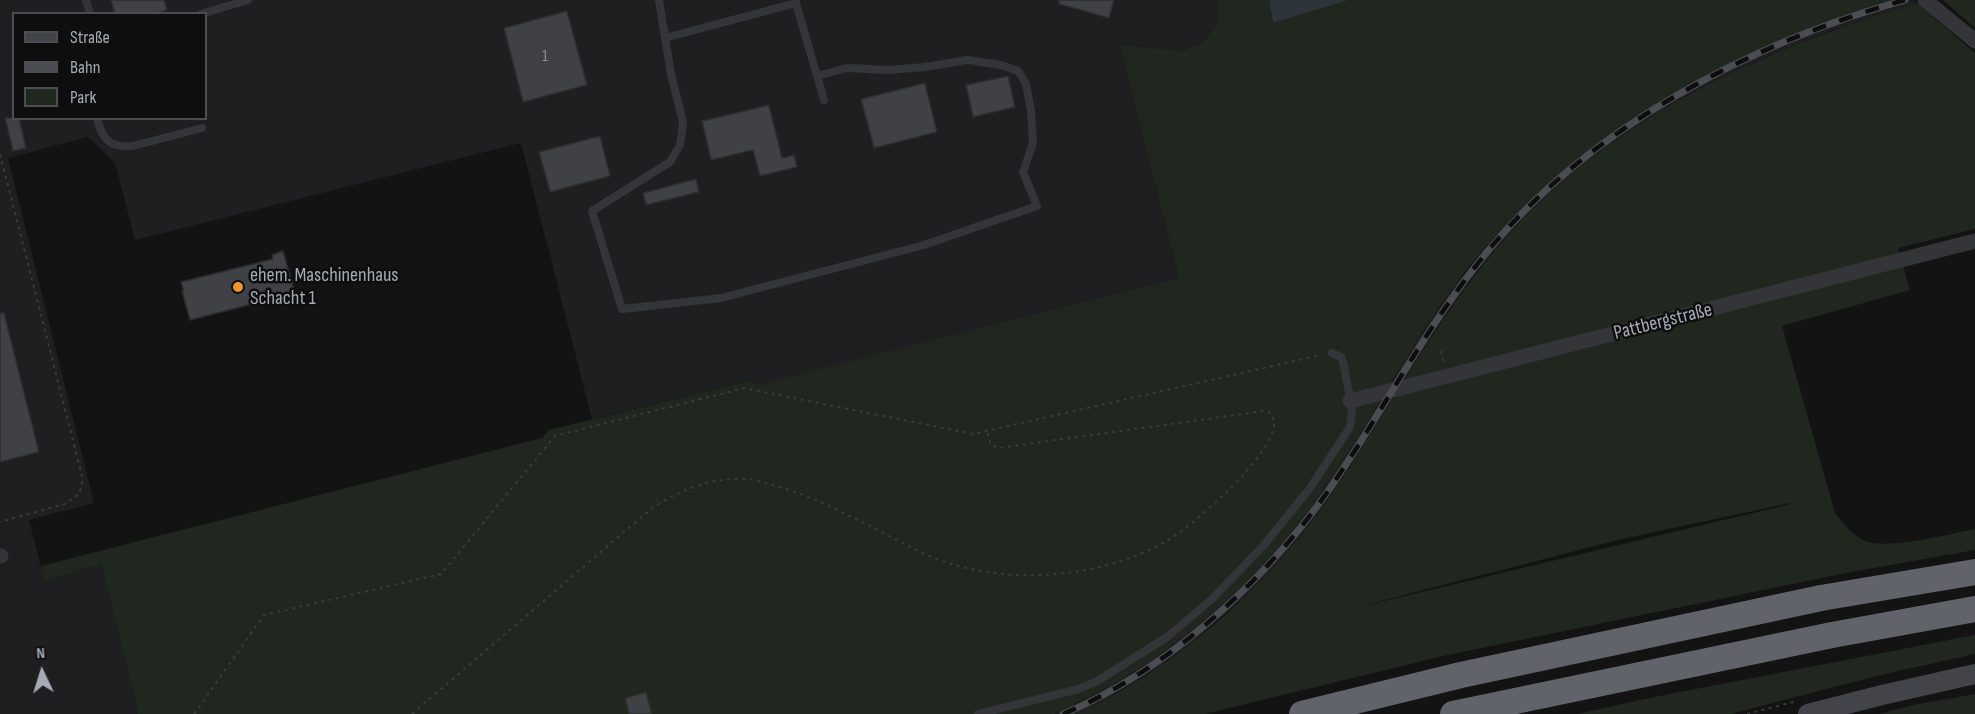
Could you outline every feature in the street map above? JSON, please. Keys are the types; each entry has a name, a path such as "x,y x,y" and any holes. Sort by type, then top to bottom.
{"highway":[{"path":"1302,714 1461,675 1821,598 1975,572"},
{"path":"1453,714 1832,635 1975,609"}],"main road":[{"path":"1808,714 1882,694 1975,674"}],"street":[{"path":"1925,0 1975,41"},
{"name":"Pattbergstraße","path":"1350,401 1975,241"}],"lane":[{"path":"207,12 248,0"},
{"path":"659,0 682,122 680,145 670,162 592,211 622,309 721,298 924,245 1037,206 1023,172 1033,143 1026,84 1018,71 1001,65 967,60 887,70 847,68 817,76"},
{"path":"665,38 795,1 824,100"},
{"path":"97,120 99,129 105,139 111,144 122,147 202,129"},
{"path":"978,714 1080,689 1099,680 1167,637 1212,599 1264,545 1310,488 1350,427 1352,420 1350,401 1343,362 1341,357 1332,353"}],"path":[{"path":"0,154 83,480 79,494 65,504 0,522"},
{"path":"194,714 264,615 441,573 555,436 744,388 973,434 1332,353"},
{"path":"412,714 653,507 681,492 710,482 747,479 777,486 817,500 933,558 975,571 1063,574 1098,568 1137,555 1164,542 1193,522 1236,483 1258,456 1274,426 1270,413 1264,411 999,448 991,445 987,431"}],"shaded area":[{"path":"0,0 1217,0 1219,6 1217,24 1202,43 1182,51 1120,45 1179,278 758,384 746,381 592,419 521,143 135,240 115,163 88,137 8,158 94,503 29,520 45,582 101,564 138,714 0,714"},
{"path":"1269,0 1349,0 1273,23"},
{"path":"1890,0 1912,0 1917,3 1830,31 1752,63 1656,115 1617,140 1576,171 1504,239 1471,279 1433,333 1327,502 1296,542 1256,587 1188,646 1154,670 1076,714 1054,714 1130,675 1176,643 1207,618 1260,568 1319,495 1449,292 1507,223 1547,183 1592,146 1701,78 1794,34"}],"green space":[{"path":"1217,0 1269,0 1273,23 1349,0 1890,0 1772,44 1716,70 1662,100 1611,134 1562,171 1517,214 1462,275 1440,305 1321,493 1281,545 1258,570 1183,638 1111,686 1054,714 138,714 101,564 45,582 41,566 542,438 549,430 746,381 758,384 1179,278 1120,45 1182,51 1202,43 1217,24 1219,6"},
{"path":"1943,0 1975,0 1975,28"},
{"path":"1917,3 1975,53 1975,229 1898,248 1910,290 1782,326 1835,513 1845,525 1860,539 1889,544 1975,529 1975,550 1851,572 1443,656 1205,714 1076,714 1148,674 1182,650 1214,625 1273,568 1329,498 1427,343 1463,291 1503,241 1545,197 1591,158 1641,124 1693,93 1747,66 1860,21","holes":["1791,504 1346,610 1622,539"]},
{"path":"1975,635 1975,654 1889,673 1730,714 1577,714 1649,698"},
{"path":"1975,694 1975,714 1879,714 1913,705"}],"building":[{"path":"111,0 164,0 167,10 161,12 114,12"},
{"path":"1059,0 1114,0 1109,18 1059,4"},
{"path":"567,11 587,85 523,102 504,28"},
{"path":"1008,76 1015,107 973,117 966,85"},
{"path":"925,83 937,132 874,148 861,99"},
{"path":"769,105 782,158 794,155 797,167 760,176 753,150 711,160 702,121"},
{"path":"5,118 19,120 26,148 13,151"},
{"path":"600,136 610,176 550,192 539,152"},
{"path":"696,179 699,192 646,205 643,193"},
{"name":"ehem. Maschinenhaus Schacht 1","path":"283,251 295,293 190,320 181,282 273,259 272,255"},
{"path":"0,313 4,313 39,452 0,462"},
{"path":"646,692 652,714 629,714 625,698"}],"railway":[{"path":"1063,714 1139,674 1175,649 1242,592 1272,560 1301,528 1326,494 1424,340 1487,252 1528,207 1574,166 1624,129 1677,95 1732,66 1789,40 1847,18 1905,0"}],"place":[{"name":"ehem. Maschinenhaus Schacht 1","path":"238,287"}]}
